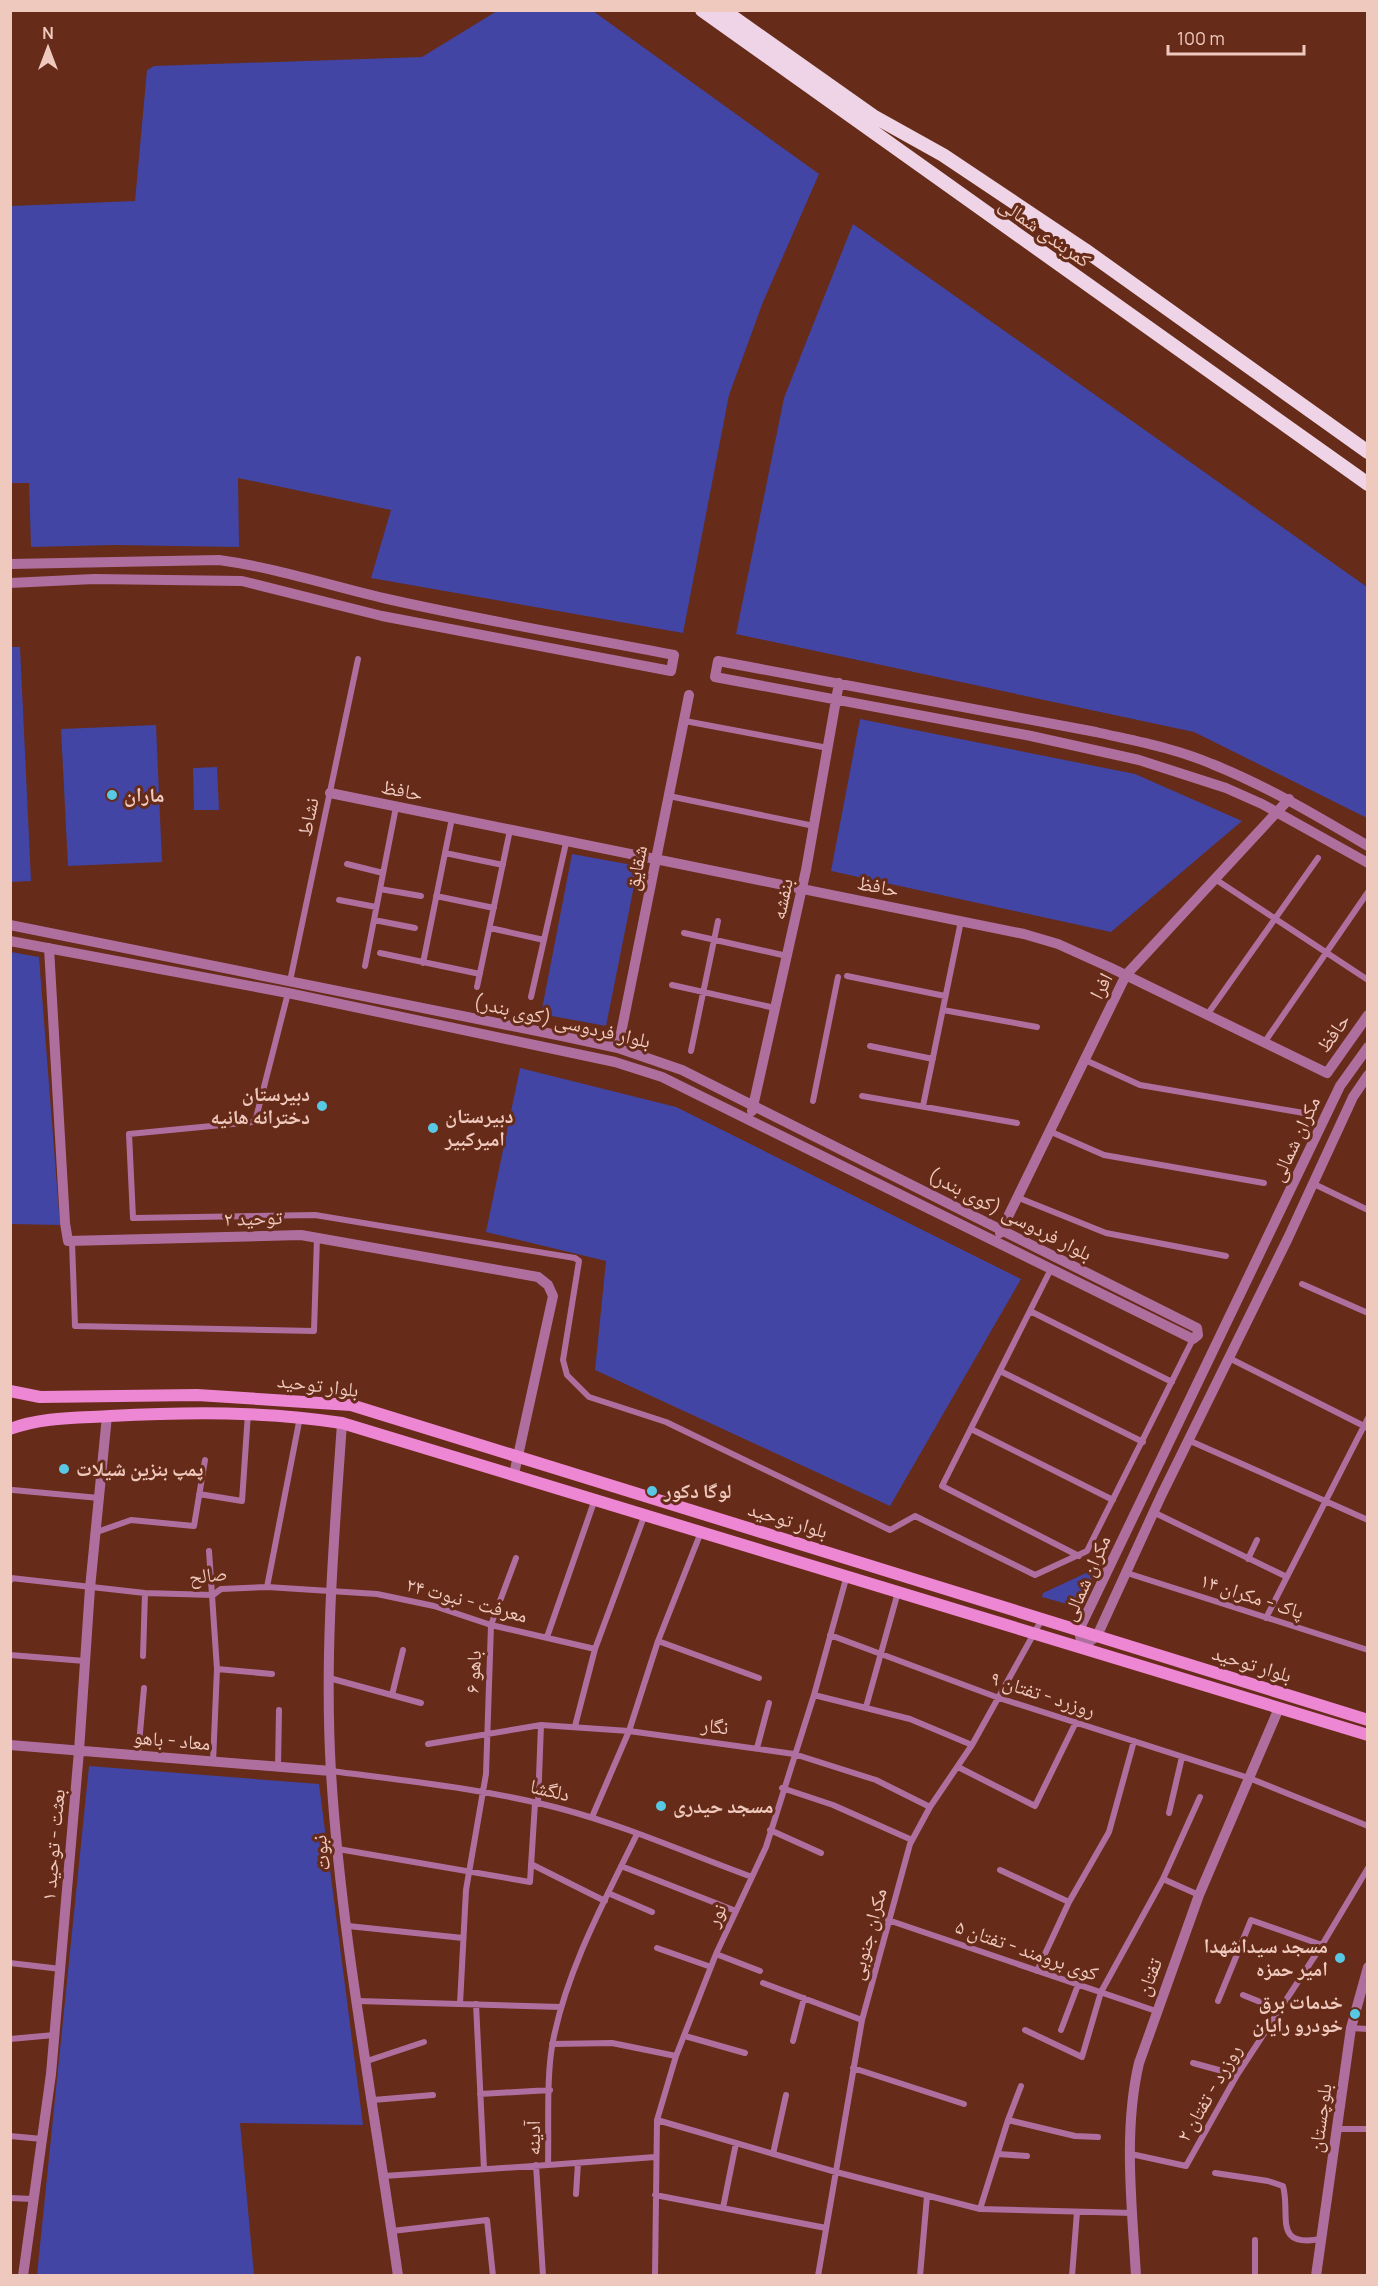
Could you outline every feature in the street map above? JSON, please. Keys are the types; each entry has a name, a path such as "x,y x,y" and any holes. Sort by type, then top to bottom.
{"highway":[{"name":"کمربندی شمالی","path":"702,10 1368,484"},
{"path":"723,10 873,116 943,155 1085,250 1368,452"}],"main road":[{"name":"بلوار توحید","path":"10,1391 40,1396 197,1395 351,1405 1368,1720"},
{"name":"بلوار توحید","path":"10,1429 37,1421 107,1416 248,1413 300,1416 342,1423 898,1590 1368,1735"}],"street":[{"path":"218,579 219,560"},
{"path":"10,564 219,560 260,566 338,588 431,609 674,655 671,670 382,616 260,584 218,579 94,579 10,583"},
{"path":"529,643 534,628"},
{"name":"نشاط","path":"290,981 358,659"},
{"path":"1368,846 1289,799 1210,763 1158,746 718,661 715,677 1109,752 1226,788 1276,812 1368,863"},
{"name":"بنفشه","path":"750,1120 802,890 839,683"},
{"name":"شقایق","path":"618,1048 689,695"},
{"path":"684,721 828,748"},
{"name":"حافظ","path":"330,792 566,843 961,920 1058,944 1328,1073 1368,1015"},
{"path":"669,796 814,826"},
{"name":"افرا","path":"996,1242 1126,975 1289,799"},
{"path":"364,966 396,807"},
{"path":"423,963 452,818"},
{"path":"477,987 510,830"},
{"path":"531,997 566,843"},
{"path":"445,853 503,865"},
{"path":"1207,1015 1318,858"},
{"path":"347,864 383,873"},
{"path":"1215,879 1368,980"},
{"path":"380,889 421,896"},
{"path":"1264,1043 1368,892"},
{"path":"436,896 494,908"},
{"path":"339,900 376,907"},
{"path":"374,920 415,928"},
{"path":"923,1106 961,920"},
{"path":"691,1051 718,921"},
{"name":"بلوار فردوسی (کوی بندر)","path":"10,926 618,1048 682,1070 1197,1328 1198,1335 1193,1339 662,1077 615,1062 288,993 15,942"},
{"path":"15,942 23,928"},
{"path":"489,928 544,940"},
{"path":"684,933 788,956"},
{"path":"50,948 65,1223 66,1235 72,1242 75,1326 314,1331 317,1236"},
{"path":"380,953 480,974"},
{"path":"847,976 945,996"},
{"path":"813,1101 838,977"},
{"path":"290,981 256,1118 253,1122 129,1134 133,1218 315,1215 575,1258 579,1261 563,1360 567,1374 589,1397 666,1422 890,1530 915,1516 1035,1575 1087,1551 1193,1339"},
{"path":"672,985 776,1008"},
{"path":"943,1010 1037,1027"},
{"path":"448,1027 451,1014"},
{"path":"870,1046 933,1059"},
{"name":"مکران شمالی","path":"1368,1047 1340,1086 1079,1630 1082,1647 1097,1636 1188,1440 1314,1184 1353,1097 1368,1075"},
{"path":"615,1062 618,1048"},
{"path":"1085,1060 1140,1085 1304,1113"},
{"path":"862,1096 1017,1123"},
{"path":"1049,1131 1104,1155 1264,1183"},
{"path":"1314,1184 1368,1210"},
{"path":"1018,1198 1106,1233 1226,1256"},
{"name":"توحید ۲","path":"72,1242 317,1236 538,1277 548,1285 554,1296 514,1474"},
{"path":"1052,1269 942,1486 1079,1556"},
{"path":"1302,1284 1368,1313"},
{"path":"1030,1311 1172,1382"},
{"path":"1229,1358 1365,1427"},
{"path":"1000,1371 1143,1442"},
{"path":"199,1494 242,1501 248,1413"},
{"name":"بعثت - توحید ۱","path":"23,2276 42,2139 61,1969 90,1588 107,1416"},
{"path":"267,1587 300,1416"},
{"path":"1266,1618 1368,1418"},
{"name":"نبوت","path":"342,1423 330,1589 328,1678 331,1771 348,1926 398,2276"},
{"path":"971,1429 1113,1500"},
{"path":"1188,1440 1368,1520"},
{"path":"97,1532 131,1520 194,1526 206,1460"},
{"path":"13,1490 100,1498"},
{"path":"547,1637 595,1498"},
{"path":"1154,1512 1287,1578"},
{"path":"575,1726 595,1649 645,1514"},
{"path":"592,1817 629,1731 658,1641 702,1531"},
{"path":"1248,1559 1257,1540"},
{"path":"209,1551 217,1669 213,1762"},
{"name":"باهو ۶","path":"460,2004 469,1871 484,1792 491,1625 516,1558"},
{"path":"1111,1564 1127,1573"},
{"name":"پاک - مکران ۱۴","path":"1127,1573 1368,1650"},
{"name":"نور","path":"655,2276 657,2120 676,2056 716,1954 752,1877 770,1830 814,1695 847,1575"},
{"name":"صالح","path":"10,1581 11,1578 145,1593 213,1595 221,1589 267,1587 330,1589"},
{"name":"معرفت - نبوت ۲۴","path":"330,1589 377,1594 434,1606 491,1625 595,1649"},
{"path":"866,1707 898,1590"},
{"path":"143,1656 145,1593"},
{"name":"مکران جنوبی","path":"818,2276 862,2020 912,1840 930,1807 972,1745 1042,1619"},
{"name":"روزرد - تفتان ۹","path":"830,1635 882,1652 999,1698 1249,1778 1368,1826"},
{"path":"658,1641 759,1678"},
{"path":"392,1695 403,1650"},
{"path":"10,1655 85,1661"},
{"path":"217,1669 272,1674"},
{"path":"328,1678 421,1703"},
{"path":"138,1755 144,1688"},
{"path":"814,1695 929,1725 972,1745"},
{"path":"757,1748 769,1703"},
{"name":"تفتان","path":"1136,2276 1131,2154 1132,2091 1156,2011 1199,1895 1279,1708"},
{"path":"278,1767 279,1710"},
{"path":"958,1767 1035,1806 1076,1722"},
{"path":"338,1849 530,1882 541,1725"},
{"name":"نگار","path":"428,1744 541,1725 629,1731 794,1754 876,1780 930,1807"},
{"path":"1036,1971 1070,1902 1109,1832 1134,1741"},
{"name":"معاد - باهو","path":"10,1745 331,1771"},
{"path":"1169,1813 1182,1757"},
{"name":"دلگشا","path":"331,1771 484,1792 592,1817 752,1877"},
{"path":"782,1788 832,1805 912,1840"},
{"path":"1025,2030 1082,2057 1101,1992 1163,1879 1200,1797"},
{"path":"770,1830 821,1853"},
{"name":"آدینه","path":"637,1834 608,1893 561,2007 552,2044 548,2165 655,2157"},
{"path":"531,1864 605,1901"},
{"path":"621,1866 736,1911"},
{"name":"روزرد - تفتان ۲","path":"1131,2154 1186,2166 1237,2075 1322,1945 1368,1868"},
{"path":"1000,1870 1070,1902"},
{"path":"1163,1879 1199,1895"},
{"path":"608,1893 652,1912"},
{"name":"کوی برومند - تفتان ۵","path":"888,1920 1156,2011"},
{"path":"1218,2001 1251,1920 1322,1945"},
{"path":"348,1926 463,1938"},
{"path":"657,1948 711,1967"},
{"path":"716,1954 760,1971"},
{"path":"10,1963 61,1969"},
{"name":"بلوچستان","path":"1316,2276 1351,2028 1368,1967"},
{"path":"763,1983 862,2020"},
{"path":"1061,2030 1078,1985"},
{"path":"1243,1995 1280,2010"},
{"path":"793,2041 804,1998"},
{"path":"358,2001 561,2007"},
{"path":"476,2004 484,2169"},
{"path":"1351,2028 1368,2029"},
{"path":"10,2038 54,2035"},
{"path":"685,2037 745,2053"},
{"path":"367,2061 424,2042"},
{"path":"552,2044 612,2043 676,2056"},
{"path":"1193,2063 1237,2075"},
{"path":"853,2068 964,2104"},
{"path":"980,2209 1021,2086"},
{"path":"480,2094 550,2090"},
{"path":"373,2100 433,2095"},
{"path":"773,2154 786,2095"},
{"path":"657,2120 836,2172 980,2209 1133,2213"},
{"path":"1008,2120 1075,2136 1098,2137"},
{"path":"1336,2129 1368,2129"},
{"path":"10,2136 42,2139"},
{"path":"723,2208 736,2143"},
{"path":"998,2154 1027,2156"},
{"path":"576,2194 578,2163"},
{"path":"536,2165 543,2276"},
{"path":"384,2176 548,2165"},
{"path":"1215,2173 1268,2181 1283,2186 1285,2227 1292,2237 1306,2242 1321,2240"},
{"path":"655,2195 826,2228"},
{"path":"920,2276 927,2196"},
{"path":"10,2198 33,2199"},
{"path":"1072,2276 1077,2212"},
{"path":"392,2230 488,2220 493,2276"},
{"path":"1255,2240 1255,2276"}],"shaded area":[{"path":"497,11 593,11 819,174 763,302 729,395 683,633 371,578 391,510 238,478 239,547 114,545 31,547 29,483 11,483 11,206 135,201 147,70 154,66 422,57"},
{"path":"853,224 1367,587 1367,818 1194,732 736,634 784,398"},
{"path":"11,647 20,647 31,881 11,882"},
{"path":"860,719 1135,774 1242,821 1111,932 831,871"},
{"name":"ماران","path":"156,725 162,862 68,866 61,729"},
{"path":"217,767 219,810 194,810 193,768"},
{"path":"572,854 638,866 606,1026 541,1014"},
{"path":"11,952 39,957 60,1225 11,1224"},
{"path":"520,1068 676,1107 1021,1279 890,1506 595,1370 606,1261 486,1232"},
{"path":"1097,1568 1081,1602 1067,1604 1042,1597 1043,1593"},
{"path":"89,1766 319,1784 363,2125 240,2123 254,2275 37,2275"}],"place":[{"name":"ماران","path":"112,795"},
{"name":"دبیرستان دخترانه هانیه","path":"322,1106"},
{"name":"دبیرستان امیرکبیر","path":"433,1128"},
{"name":"پمپ بنزین شیلات","path":"64,1469"},
{"name":"لوگا دکور","path":"652,1491"},
{"name":"مسجد حیدری","path":"661,1806"},
{"name":"مسجد سیداشهدا امیر حمزه","path":"1340,1958"},
{"name":"خدمات برق خودرو رایان","path":"1355,2014"}]}
